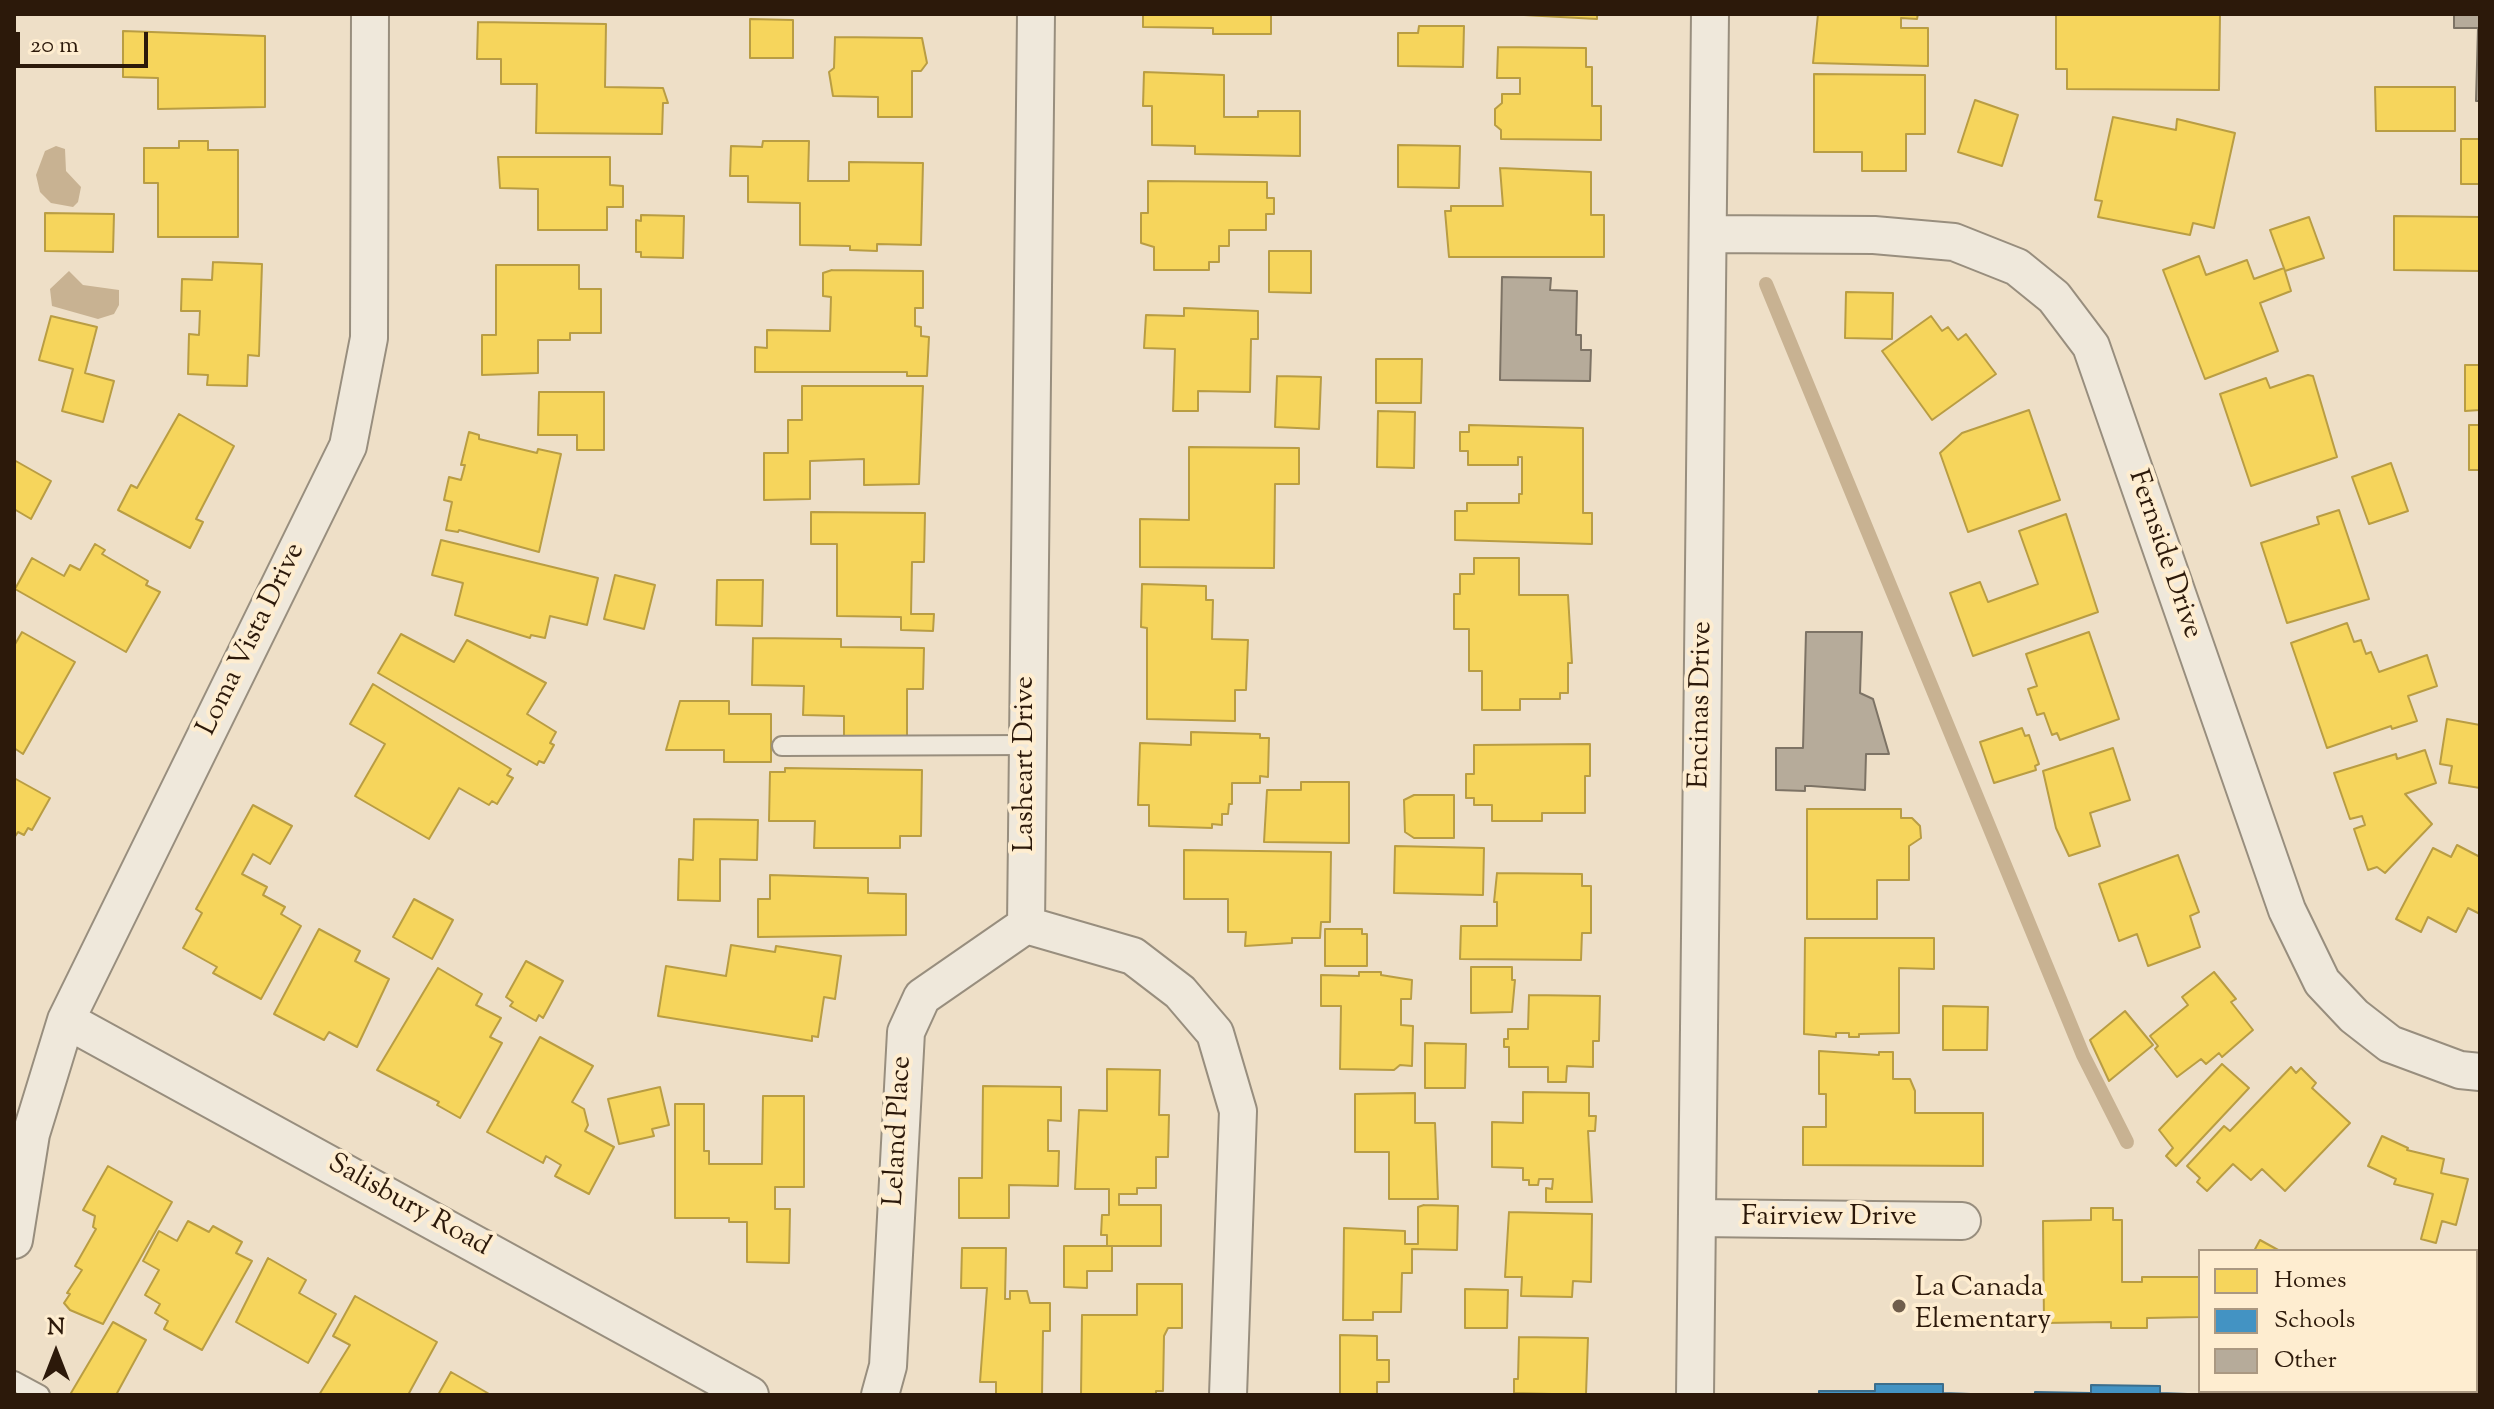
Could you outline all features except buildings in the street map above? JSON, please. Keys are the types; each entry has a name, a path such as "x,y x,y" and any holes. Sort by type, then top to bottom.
{"street":[{"name":"Loma Vista Drive","path":"14,1240 31,1134 66,1020 348,446 369,338 370,14"},
{"name":"Lasheart Drive","path":"1026,925 1036,14"},
{"name":"Encinas Drive","path":"1695,1395 1710,14"},
{"name":"Fernside Drive","path":"1708,234 1874,235 1954,242 2017,267 2054,297 2091,346 2287,910 2322,982 2354,1016 2390,1044 2460,1070 2480,1072"},
{"name":"Leland Place","path":"880,1395 888,1366 906,1032 922,997 1026,925"},
{"path":"1026,925 1133,956 1180,992 1215,1033 1238,1111 1228,1395"},
{"name":"Salisbury Road","path":"66,1020 750,1395"},
{"name":"Fairview Drive","path":"1697,1218 1962,1221"}],"lane":[{"path":"782,746 1027,745"},
{"path":"14,1381 40,1395"}],"shaded area":[{"path":"56,146 65,149 66,171 81,187 78,202 73,207 51,203 40,192 36,175 45,151"},
{"path":"69,271 83,285 119,290 119,305 114,314 98,319 52,306 50,289"}],"waterway":[{"path":"1766,284 2083,1055 2127,1142"}],"place":[{"name":"La Canada Elementary","path":"1899,1306"}]}
